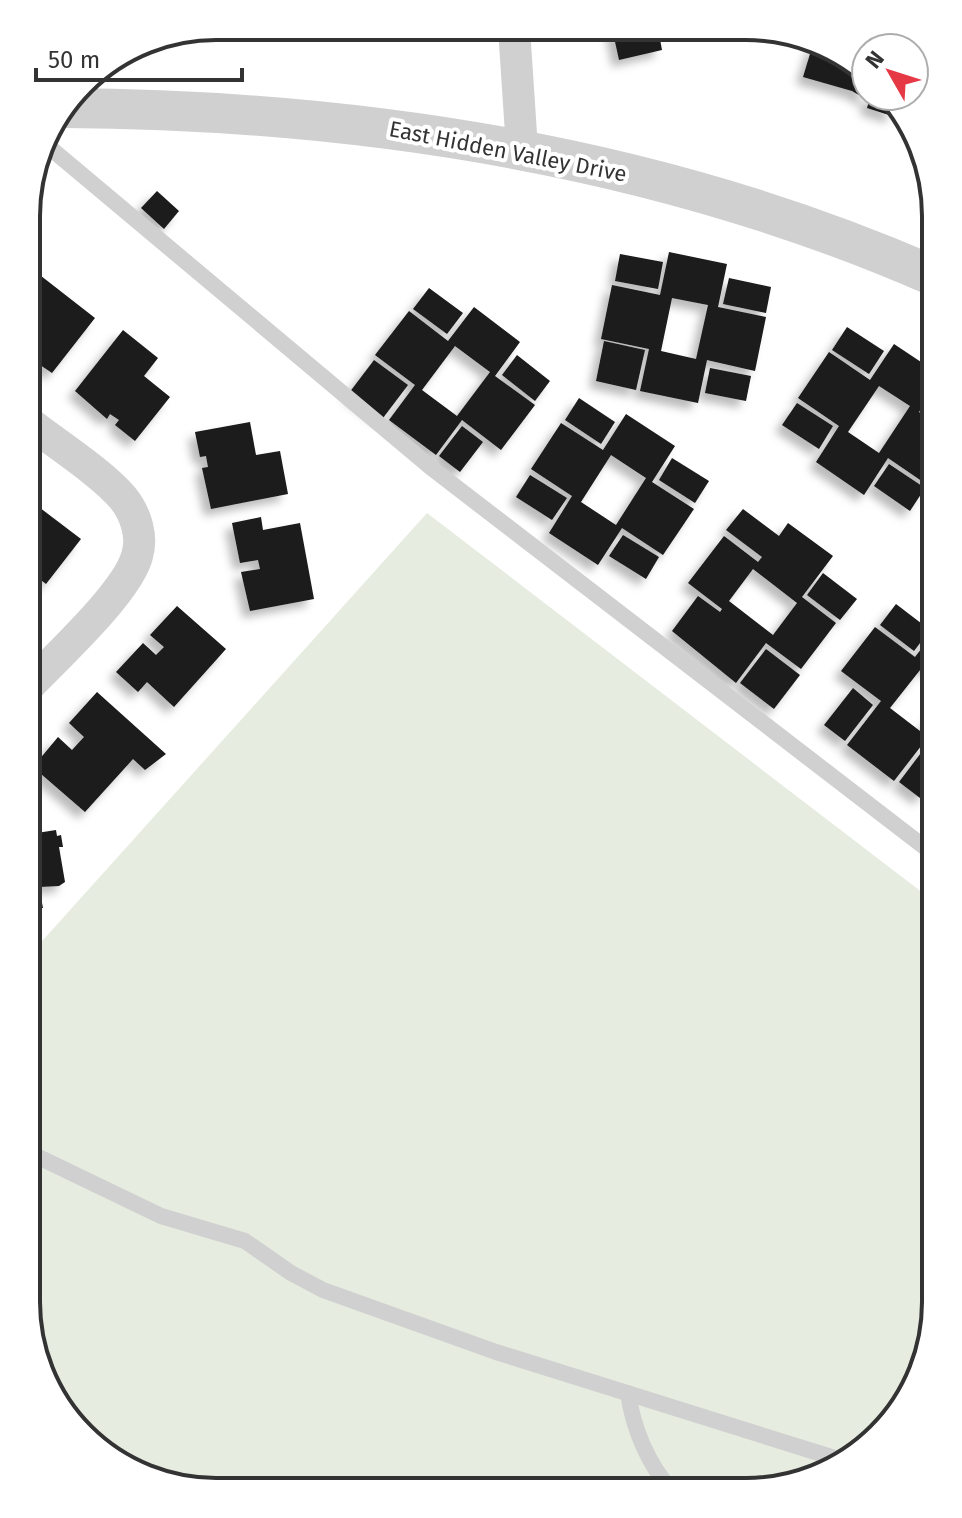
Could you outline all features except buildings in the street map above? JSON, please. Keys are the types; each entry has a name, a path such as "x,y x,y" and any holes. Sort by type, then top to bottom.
{"street":[{"path":"515,40 522,149"},
{"name":"East Hidden Valley Drive","path":"78,108 185,109 300,117 522,149 701,193 819,231 922,271"},
{"path":"40,431 123,497 134,516 139,535 138,554 123,582 40,674"}],"lane":[{"path":"53,150 434,470 922,845"},
{"path":"40,1158 161,1216 237,1237 323,1290 496,1352 829,1456"},
{"path":"628,1393 630,1410 650,1460 663,1478"}],"shaded area":[{"path":"427,513 922,892 922,1313 909,1369 886,1409 853,1442 813,1465 757,1478 216,1478 171,1472 149,1465 109,1442 76,1409 53,1369 43,1336 40,1313 40,943"}]}
